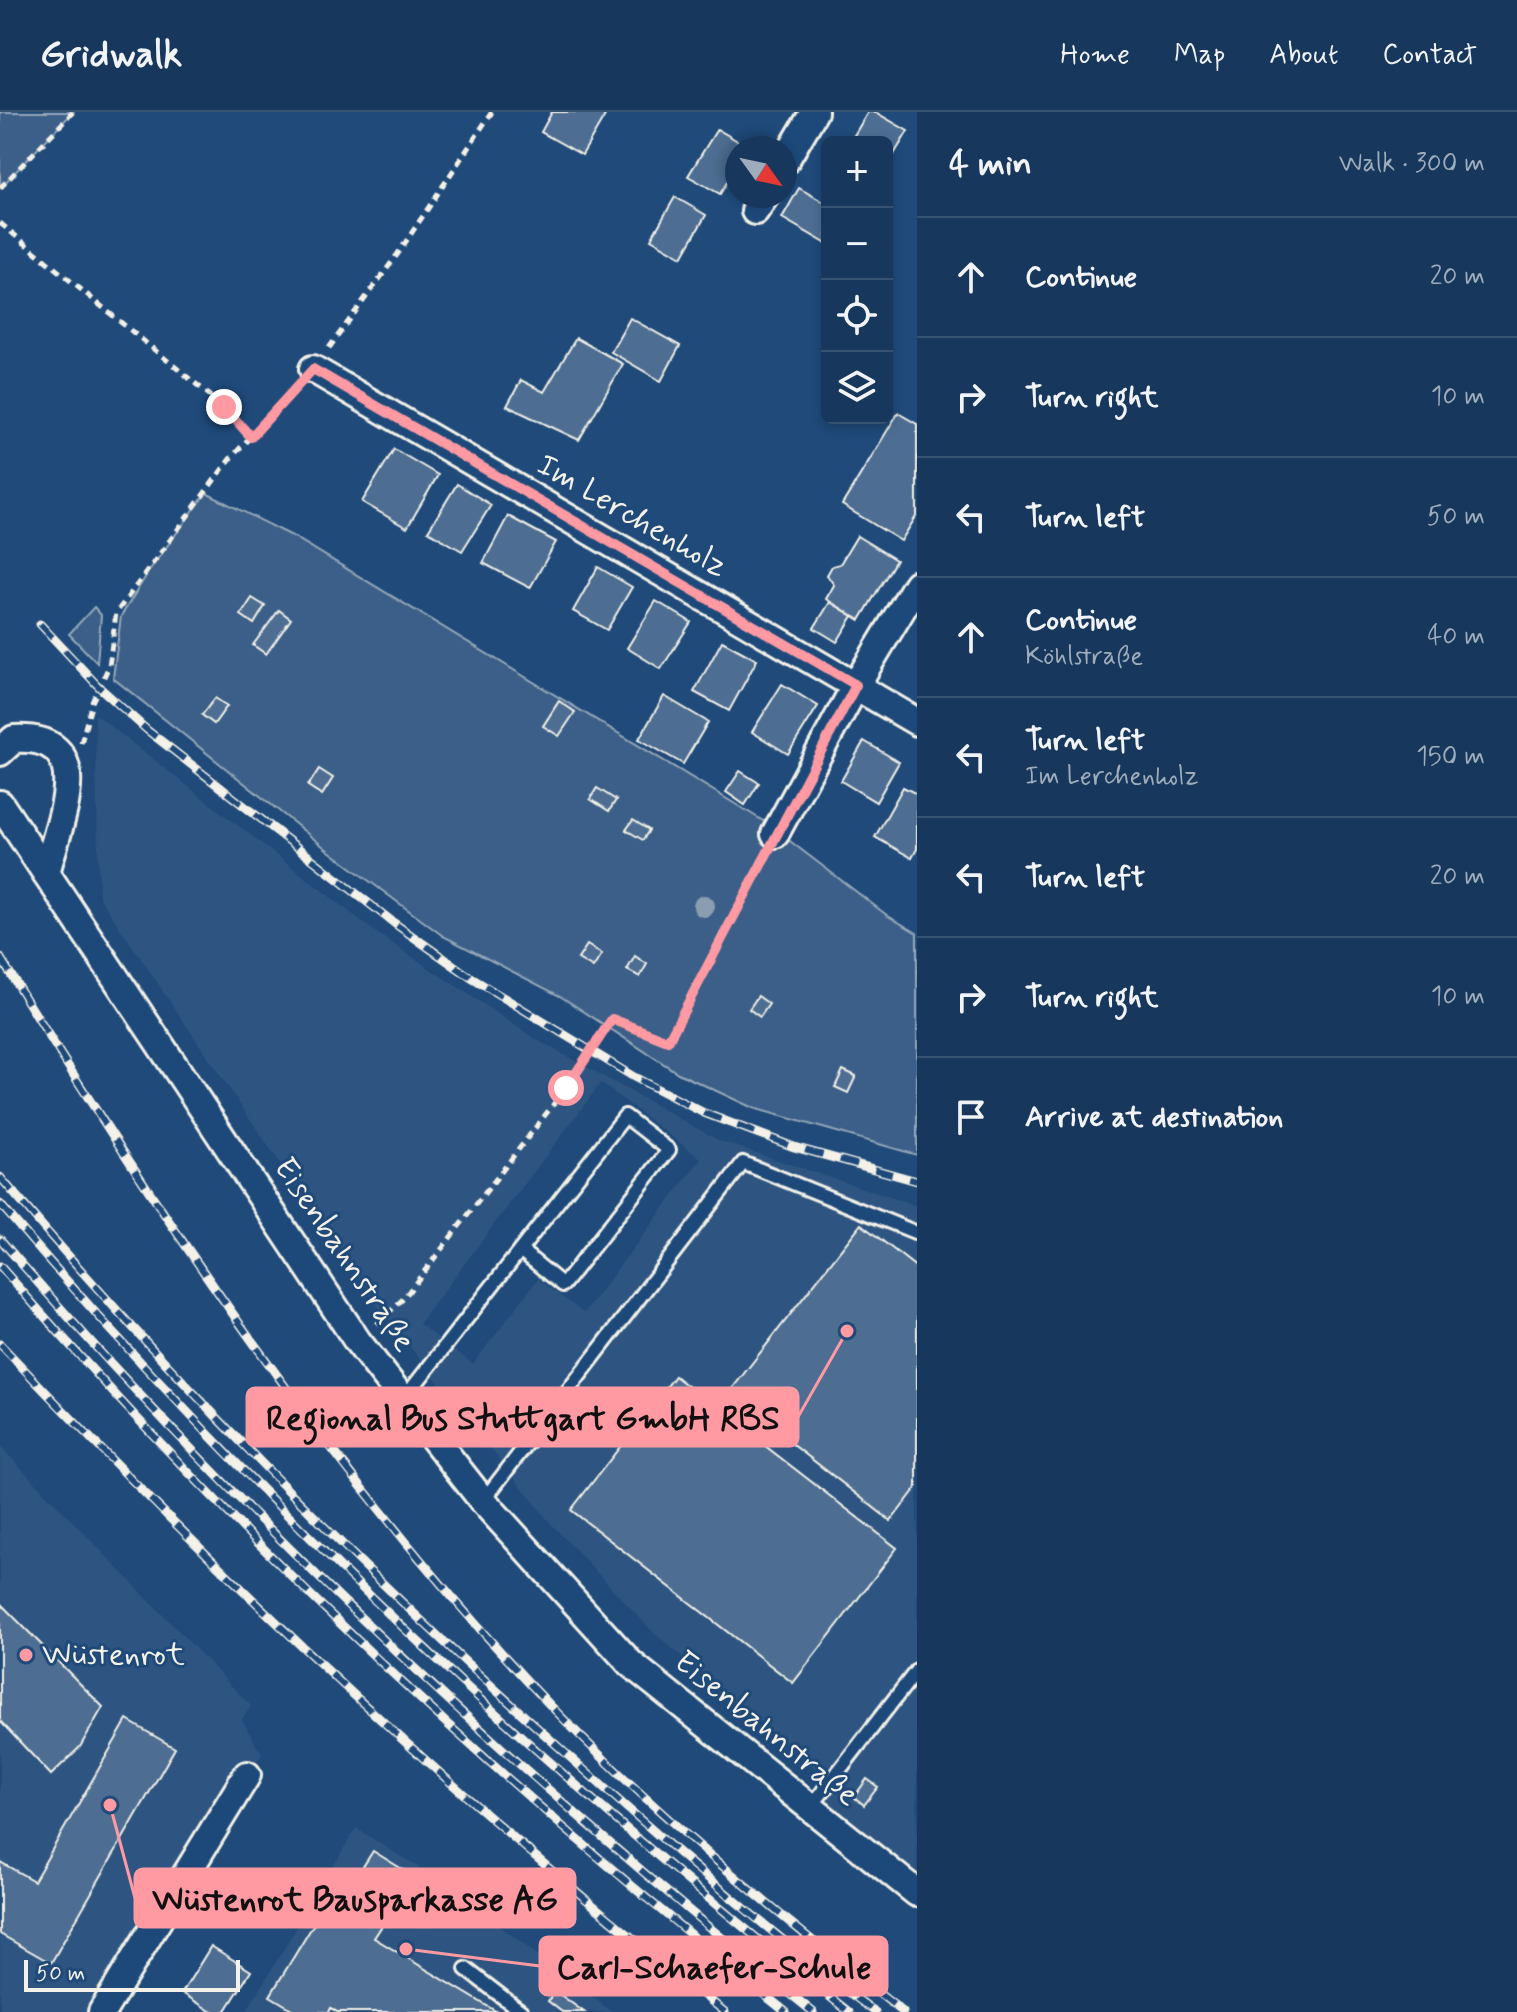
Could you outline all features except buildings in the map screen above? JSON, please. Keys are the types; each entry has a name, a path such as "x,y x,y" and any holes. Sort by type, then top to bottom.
{"street":[{"path":"797,141 814,112"},
{"name":"Im Lerchenholz","path":"313,369 917,722"},
{"path":"775,834 856,685 917,584"},
{"path":"1,748 14,739 35,738 55,748 66,763 69,791 46,873"},
{"name":"Eisenbahnstraße","path":"0,804 358,1342 483,1501 631,1664 917,1893"},
{"path":"102,2012 247,1775"}],"lane":[{"path":"403,1400 520,1250 625,1116 669,1150 563,1285 520,1250"},
{"path":"483,1501 743,1163 917,1233"},
{"path":"810,1808 917,1670"},
{"path":"466,1969 522,2012"}],"path":[{"path":"0,188 73,112"},
{"path":"66,763 84,739 92,702 109,666 116,613 230,459 313,369 397,255 492,112"},
{"path":"0,223 224,407 251,437"},
{"path":"358,1342 403,1299 566,1088 612,1019 668,1041 775,834"}],"shaded area":[{"path":"0,112 73,112 0,188"},
{"path":"206,493 294,537 765,822 888,916 917,933 917,1155 753,1108 678,1073 560,996 443,936 329,851 113,678 121,616 151,568"},
{"path":"94,607 101,615 97,663 69,634"},
{"path":"95,714 378,934 534,1038 720,1141 917,1206 917,1876 832,1811 816,1769 655,1634 552,1525 375,1303 99,897","holes":["601,1083 701,1159 584,1313 538,1279 473,1364 419,1324"]},
{"path":"0,1446 251,1706 242,1720 262,1754 102,2012 0,2012"},
{"path":"356,1828 446,1885 612,2012 246,2012"}],"railway":[{"path":"40,624 99,687 147,730 394,923 473,979 634,1077 704,1113 794,1147 917,1181"},
{"path":"0,957 120,1147 246,1333 382,1513 454,1599 572,1728 663,1814 757,1895 903,2012"},
{"path":"0,1177 201,1401 415,1614 677,1851 875,2012"},
{"path":"0,1204 197,1422 299,1527 405,1629 512,1729 623,1826 849,2012"},
{"path":"0,1239 189,1447 388,1644 597,1832 813,2012"},
{"path":"0,1266 183,1466 376,1657 577,1839 786,2012"},
{"path":"0,1344 172,1521 350,1692 534,1856 725,2012"}],"place":[{"name":"Regional Bus Stuttgart GmbH RBS","path":"847,1331"},
{"name":"Wüstenrot","path":"26,1655"},
{"name":"Wüstenrot Bausparkasse AG","path":"110,1805"},
{"name":"Carl-Schaefer-Schule","path":"406,1949"}],"route":[{"path":"224,407 232,420 251,437 313,369 856,685 668,1041 612,1019 566,1088"}]}
